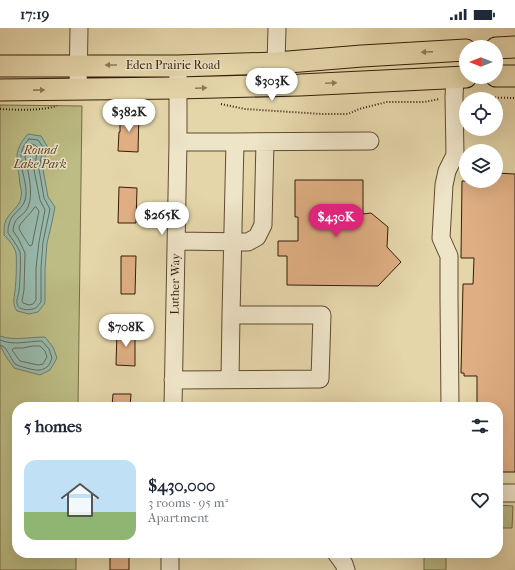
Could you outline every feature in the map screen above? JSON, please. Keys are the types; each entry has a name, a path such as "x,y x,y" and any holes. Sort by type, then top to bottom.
{"main road":[{"path":"503,48 515,47"},
{"name":"Eden Prairie Road","path":"0,66 178,66 276,63 459,50"},
{"path":"503,76 515,76"},
{"name":"Eden Prairie Road","path":"0,90 459,83"}],"street":[{"path":"78,89 79,28"},
{"path":"276,63 277,28"},
{"name":"Luther Way","path":"173,402 178,66"},
{"path":"450,402 449,256 441,238 444,186 447,171 455,155 459,83"},
{"path":"178,142 370,141"},
{"path":"230,379 235,142"},
{"path":"176,241 248,242 257,237 263,225 265,142"},
{"path":"173,380 320,379 322,314 231,315"},
{"path":"503,493 515,493"},
{"path":"170,558 170,570"},
{"path":"340,558 346,570"}],"path":[{"path":"222,104 252,109 322,114 348,114 359,109 387,102 424,102 459,83"},
{"path":"463,84 515,98"},
{"path":"0,109 47,109 61,105"}],"green space":[{"name":"Round Lake Park","path":"0,105 82,106 78,402 12,402 12,558 76,558 76,570 0,570"},
{"path":"503,505 513,506 512,528 503,528"},
{"path":"424,558 446,558 446,570 424,570"}],"water":[{"path":"28,134 41,136 47,146 43,169 48,197 55,207 47,243 45,303 38,312 29,314 17,311 14,306 16,253 11,243 4,235 4,226 7,219 20,201 21,192 17,152"},
{"path":"0,336 16,339 45,337 53,347 57,358 50,370 40,375 14,368 0,345"}],"building":[{"path":"125,112 139,112 138,152 118,151 120,124 125,124"},
{"path":"503,173 515,174 515,472 503,472 503,402 477,402 477,376 464,376 464,373 461,373 463,284 473,284 474,258 461,258 462,188 503,188"},
{"path":"295,180 363,180 363,214 371,213 388,227 387,247 401,262 378,286 287,285 287,256 278,256 278,241 298,241 298,217 295,217"},
{"path":"119,187 137,188 136,223 118,223"},
{"path":"121,256 136,256 135,294 121,294"},
{"path":"117,331 135,331 135,366 116,365"},
{"path":"113,394 131,394 130,402 112,402"},
{"path":"110,558 129,558 129,570 110,570"}]}
